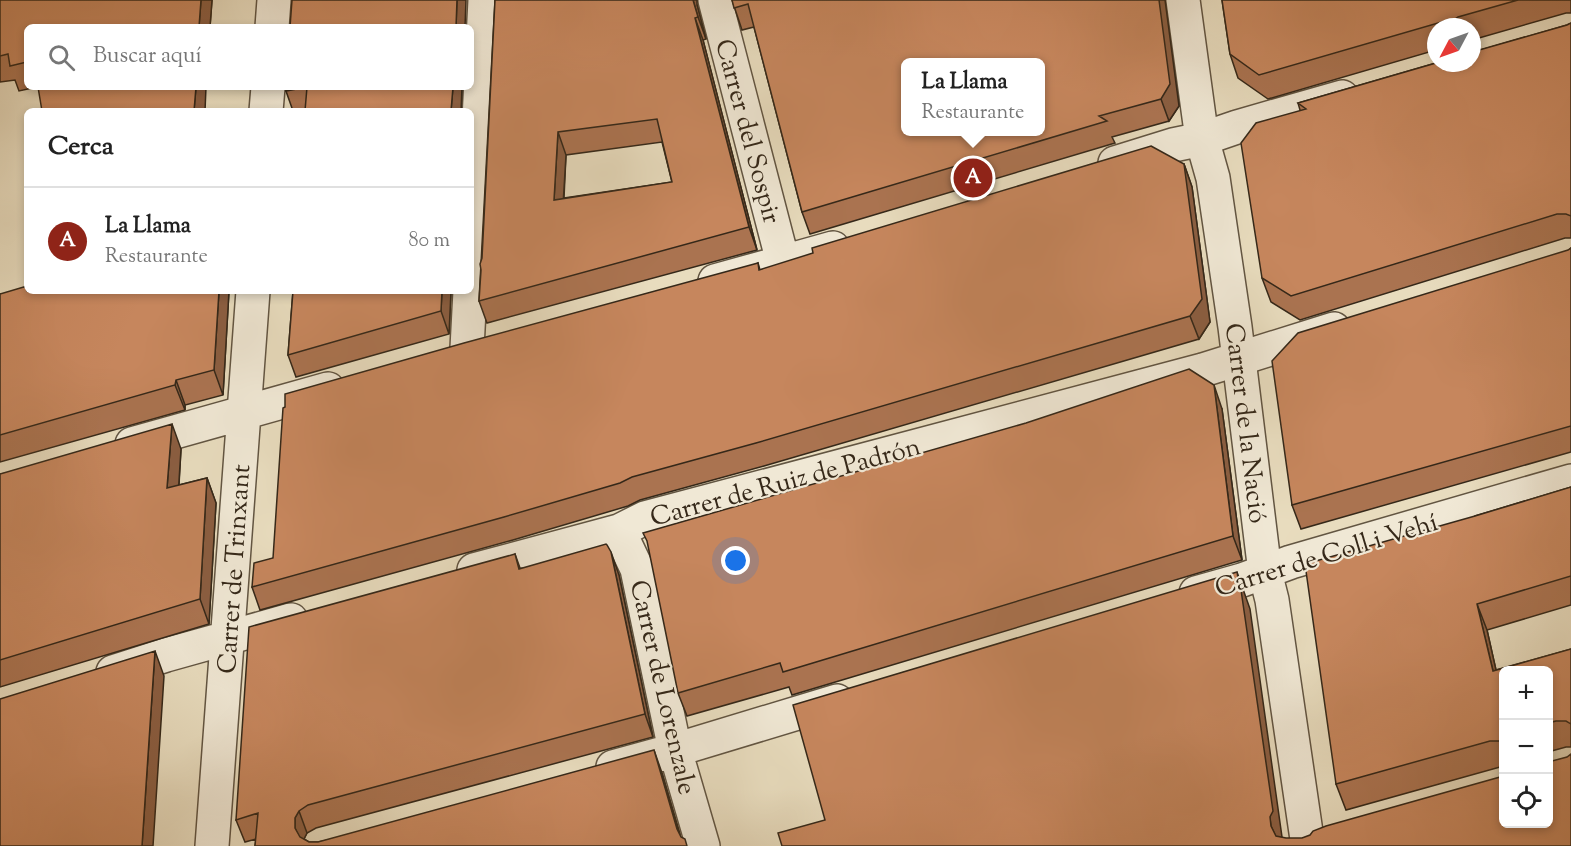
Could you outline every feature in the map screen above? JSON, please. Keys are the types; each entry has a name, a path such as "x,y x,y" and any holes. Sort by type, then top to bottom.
{"street":[{"path":"272,24 274,0"},
{"path":"474,219 485,0"},
{"name":"Carrer del Sospir","path":"715,0 783,262"},
{"name":"Carrer de la Nació","path":"1184,0 1202,140 1213,178 1239,359 1265,572 1311,842"},
{"path":"1082,173 1173,145 1202,140 1237,127 1372,88"},
{"path":"266,108 268,90"},
{"path":"682,290 863,238"},
{"name":"Carrer de Trinxant","path":"212,846 253,294"},
{"path":"469,294 455,352 501,339"},
{"name":"Carrer de Ruiz de Padrón","path":"446,578 619,531 645,518 1239,359 1365,320"},
{"path":"100,454 356,380"},
{"name":"Carrer de Coll i Vehí","path":"1174,600 1291,562 1571,482"},
{"name":"Carrer de Lorenzale","path":"619,531 637,569 675,750 703,846"},
{"path":"89,680 320,613"},
{"path":"590,773 867,692"}],"building":[{"path":"0,0 201,0 199,24 24,24 24,63 10,66 8,54 0,56"},
{"path":"292,0 457,0 456,24 290,24"},
{"path":"495,0 693,0 698,17 695,18 749,227 479,301","holes":["657,119 672,182 554,200 558,132"]},
{"path":"732,0 1159,0 1170,84 1161,99 1099,116 1107,121 802,212 748,4 734,8"},
{"path":"1222,0 1518,0 1456,18 1427,18 1427,26 1259,75 1230,54"},
{"path":"1571,23 1571,216 1557,214 1291,296 1262,278 1241,143 1256,123 1306,109 1298,103 1427,66 1427,72 1481,72 1481,49"},
{"path":"38,90 196,90 194,108 42,108"},
{"path":"307,90 453,90 451,108 305,108"},
{"path":"1151,146 1184,164 1202,299 1190,316 632,477 620,483 504,517 252,587 254,563 273,558 285,394 758,263 759,270 813,253 812,248"},
{"path":"1571,248 1571,426 1292,505 1272,361 1298,333"},
{"path":"24,287 24,294 219,294 214,370 176,380 175,385 0,435 0,294"},
{"path":"293,294 442,294 441,311 288,355"},
{"path":"1189,369 1214,385 1233,536 783,672 780,663 678,693 647,541 643,533 1026,423"},
{"path":"172,424 167,488 207,478 200,599 0,660 0,474"},
{"path":"1571,487 1571,576 1477,604 1493,671 1499,669 1499,741 1490,741 1336,784 1305,564"},
{"path":"606,544 611,552 645,714 308,805 299,811 295,818 295,828 300,837 309,842 318,842 654,750 677,829 681,837 685,839 687,846 255,846 258,813 236,820 249,627 515,554 519,569"},
{"path":"1237,572 1273,811 1270,817 1271,826 1276,836 1302,838 1326,826 1499,777 1499,828 1553,828 1553,761 1571,754 1571,846 782,846 778,833 825,820 793,705"},
{"path":"1571,649 1571,724 1566,721 1553,722 1553,666 1511,666"},
{"path":"155,651 142,846 0,846 0,699"}],"place":[{"name":"La Llama","path":"973,178"}]}
